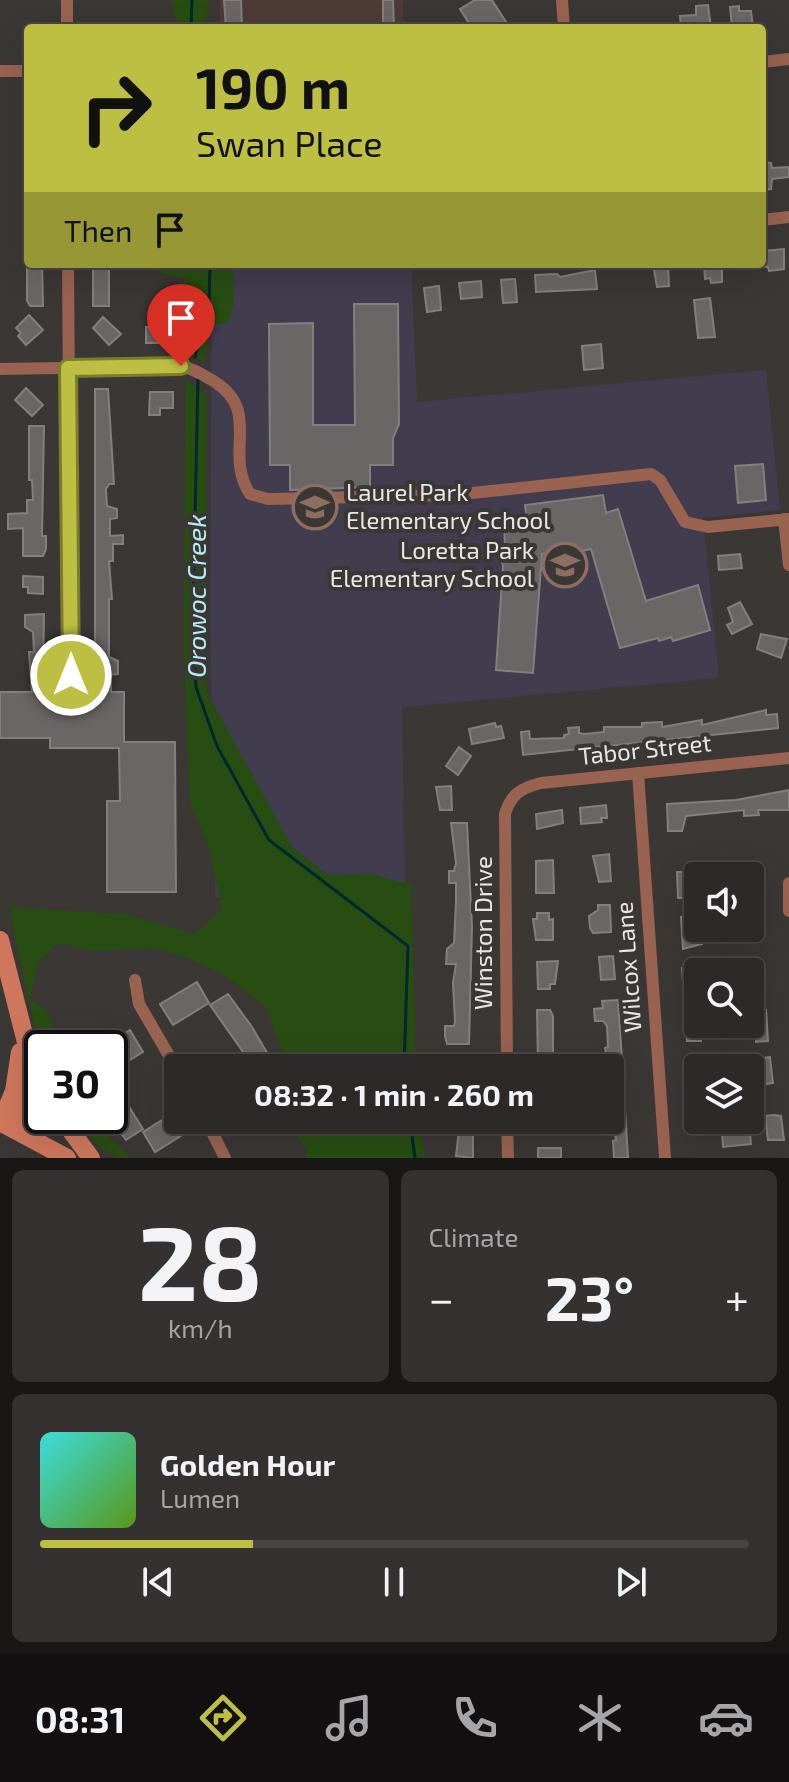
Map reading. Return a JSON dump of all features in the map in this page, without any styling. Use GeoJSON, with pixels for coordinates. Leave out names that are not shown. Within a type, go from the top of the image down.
{"type":"FeatureCollection","features":[{"type":"Feature","properties":{"kind":"street"},"geometry":{"type":"LineString","coordinates":[[67,0],[67,24]]}},
{"type":"Feature","properties":{"kind":"street"},"geometry":{"type":"LineString","coordinates":[[562,0],[564,24]]}},
{"type":"Feature","properties":{"kind":"street"},"geometry":{"type":"LineString","coordinates":[[766,62],[789,59]]}},
{"type":"Feature","properties":{"kind":"street"},"geometry":{"type":"LineString","coordinates":[[0,71],[24,71]]}},
{"type":"Feature","properties":{"kind":"street"},"geometry":{"type":"LineString","coordinates":[[766,220],[789,217]]}},
{"type":"Feature","properties":{"kind":"street"},"geometry":{"type":"LineString","coordinates":[[68,268],[71,675]]}},
{"type":"Feature","properties":{"kind":"street"},"geometry":{"type":"LineString","coordinates":[[0,369],[181,366],[195,369],[230,392],[239,405],[240,479],[250,494],[268,499],[487,491],[651,474],[660,480],[685,522],[708,527],[787,519],[789,565]]}},
{"type":"Feature","properties":{"kind":"street","name":"Tabor Street"},"geometry":{"type":"LineString","coordinates":[[510,798],[526,787],[541,783],[789,758]]}},
{"type":"Feature","properties":{"kind":"street","name":"Wilcox Lane"},"geometry":{"type":"LineString","coordinates":[[638,773],[665,1158]]}},
{"type":"Feature","properties":{"kind":"street","name":"Winston Drive"},"geometry":{"type":"LineString","coordinates":[[507,1054],[505,814],[510,798]]}},
{"type":"Feature","properties":{"kind":"street"},"geometry":{"type":"LineString","coordinates":[[789,883],[789,911]]}},
{"type":"Feature","properties":{"kind":"street"},"geometry":{"type":"LineString","coordinates":[[0,940],[24,1038]]}},
{"type":"Feature","properties":{"kind":"street"},"geometry":{"type":"LineString","coordinates":[[135,980],[139,1004],[168,1054]]}},
{"type":"Feature","properties":{"kind":"street"},"geometry":{"type":"LineString","coordinates":[[5,1124],[14,1091],[21,1028]]}},
{"type":"Feature","properties":{"kind":"street"},"geometry":{"type":"LineString","coordinates":[[5,1124],[24,1100]]}},
{"type":"Feature","properties":{"kind":"street"},"geometry":{"type":"LineString","coordinates":[[5,1124],[67,1158]]}},
{"type":"Feature","properties":{"kind":"street"},"geometry":{"type":"LineString","coordinates":[[73,1134],[91,1158]]}},
{"type":"Feature","properties":{"kind":"street"},"geometry":{"type":"LineString","coordinates":[[213,1134],[225,1158]]}},
{"type":"Feature","properties":{"kind":"street"},"geometry":{"type":"LineString","coordinates":[[507,1134],[508,1158]]}},
{"type":"Feature","properties":{"kind":"shaded area"},"geometry":{"type":"Polygon","coordinates":[[[220,0],[403,0],[403,24],[219,24],[220,0]]]}},
{"type":"Feature","properties":{"kind":"shaded area"},"geometry":{"type":"Polygon","coordinates":[[[212,268],[411,268],[417,402],[766,370],[780,510],[703,518],[719,678],[402,707],[405,897],[215,897],[210,619],[212,268]]]}},
{"type":"Feature","properties":{"kind":"green space"},"geometry":{"type":"Polygon","coordinates":[[[172,0],[209,0],[206,24],[177,24],[172,0]]]}},
{"type":"Feature","properties":{"kind":"green space"},"geometry":{"type":"Polygon","coordinates":[[[153,268],[233,268],[234,302],[228,323],[209,325],[205,362],[178,349],[184,278],[153,271],[153,268]]]}},
{"type":"Feature","properties":{"kind":"green space"},"geometry":{"type":"Polygon","coordinates":[[[185,379],[206,394],[206,691],[292,847],[328,875],[372,874],[411,885],[416,1054],[282,1054],[266,1007],[224,975],[187,958],[153,948],[92,951],[59,943],[39,960],[30,1000],[47,1010],[53,1030],[35,1030],[9,907],[126,914],[195,934],[222,909],[209,847],[190,805],[184,663],[185,379]]]}},
{"type":"Feature","properties":{"kind":"green space"},"geometry":{"type":"Polygon","coordinates":[[[88,1134],[106,1134],[131,1158],[112,1155],[88,1134]]]}},
{"type":"Feature","properties":{"kind":"green space"},"geometry":{"type":"Polygon","coordinates":[[[296,1134],[421,1134],[425,1158],[306,1158],[306,1150],[296,1134]]]}},
{"type":"Feature","properties":{"kind":"building"},"geometry":{"type":"Polygon","coordinates":[[[224,0],[241,0],[242,24],[226,24],[224,0]]]}},
{"type":"Feature","properties":{"kind":"building"},"geometry":{"type":"Polygon","coordinates":[[[383,0],[393,0],[394,24],[383,24],[383,0]]]}},
{"type":"Feature","properties":{"kind":"building"},"geometry":{"type":"Polygon","coordinates":[[[475,0],[492,0],[507,24],[469,24],[460,9],[475,0]]]}},
{"type":"Feature","properties":{"kind":"building"},"geometry":{"type":"Polygon","coordinates":[[[708,5],[710,24],[681,24],[680,16],[696,15],[696,6],[708,5]]]}},
{"type":"Feature","properties":{"kind":"building"},"geometry":{"type":"Polygon","coordinates":[[[739,6],[739,11],[751,11],[753,24],[732,24],[730,7],[739,6]]]}},
{"type":"Feature","properties":{"kind":"building"},"geometry":{"type":"Polygon","coordinates":[[[766,162],[771,163],[772,168],[789,167],[789,177],[772,179],[771,189],[766,190],[766,162]]]}},
{"type":"Feature","properties":{"kind":"building"},"geometry":{"type":"Polygon","coordinates":[[[784,249],[784,269],[769,271],[766,251],[784,249]]]}},
{"type":"Feature","properties":{"kind":"building"},"geometry":{"type":"Polygon","coordinates":[[[27,268],[42,268],[43,306],[30,306],[27,301],[27,268]]]}},
{"type":"Feature","properties":{"kind":"building"},"geometry":{"type":"Polygon","coordinates":[[[93,268],[109,268],[109,306],[93,306],[93,268]]]}},
{"type":"Feature","properties":{"kind":"building"},"geometry":{"type":"Polygon","coordinates":[[[654,268],[668,268],[669,286],[657,287],[654,268]]]}},
{"type":"Feature","properties":{"kind":"building"},"geometry":{"type":"Polygon","coordinates":[[[704,268],[722,268],[722,282],[711,283],[710,278],[705,279],[704,268]]]}},
{"type":"Feature","properties":{"kind":"building"},"geometry":{"type":"Polygon","coordinates":[[[595,270],[597,289],[536,292],[535,275],[557,274],[560,277],[595,270]]]}},
{"type":"Feature","properties":{"kind":"building"},"geometry":{"type":"Polygon","coordinates":[[[515,279],[517,302],[503,303],[501,280],[515,279]]]}},
{"type":"Feature","properties":{"kind":"building"},"geometry":{"type":"Polygon","coordinates":[[[481,281],[482,297],[461,299],[459,283],[481,281]]]}},
{"type":"Feature","properties":{"kind":"building"},"geometry":{"type":"Polygon","coordinates":[[[439,286],[441,310],[427,312],[424,288],[439,286]]]}},
{"type":"Feature","properties":{"kind":"building"},"geometry":{"type":"Polygon","coordinates":[[[710,298],[715,337],[698,338],[694,300],[710,298]]]}},
{"type":"Feature","properties":{"kind":"building"},"geometry":{"type":"Polygon","coordinates":[[[354,304],[398,304],[399,424],[393,438],[393,465],[370,465],[370,487],[290,490],[290,465],[270,465],[269,324],[313,323],[313,425],[355,425],[354,304]]]}},
{"type":"Feature","properties":{"kind":"building"},"geometry":{"type":"Polygon","coordinates":[[[29,315],[43,330],[26,345],[16,328],[29,315]]]}},
{"type":"Feature","properties":{"kind":"building"},"geometry":{"type":"Polygon","coordinates":[[[103,317],[121,334],[109,345],[93,328],[103,317]]]}},
{"type":"Feature","properties":{"kind":"building"},"geometry":{"type":"Polygon","coordinates":[[[146,327],[170,327],[170,343],[146,343],[146,327]]]}},
{"type":"Feature","properties":{"kind":"building"},"geometry":{"type":"Polygon","coordinates":[[[601,344],[603,368],[584,370],[582,346],[601,344]]]}},
{"type":"Feature","properties":{"kind":"building"},"geometry":{"type":"Polygon","coordinates":[[[26,388],[43,405],[32,416],[15,400],[26,388]]]}},
{"type":"Feature","properties":{"kind":"building"},"geometry":{"type":"Polygon","coordinates":[[[95,389],[108,389],[114,484],[109,484],[106,489],[107,506],[117,509],[117,518],[110,519],[110,536],[123,535],[123,544],[113,544],[113,561],[109,561],[112,599],[109,599],[109,657],[118,661],[118,674],[111,675],[111,692],[124,692],[124,742],[175,742],[176,892],[107,892],[107,801],[120,801],[119,748],[50,748],[50,738],[0,738],[0,692],[32,692],[29,652],[34,652],[33,632],[25,627],[25,615],[44,614],[43,692],[102,692],[102,675],[95,675],[95,389]]]}},
{"type":"Feature","properties":{"kind":"building"},"geometry":{"type":"Polygon","coordinates":[[[150,392],[173,392],[173,408],[160,408],[160,415],[149,415],[150,392]]]}},
{"type":"Feature","properties":{"kind":"building"},"geometry":{"type":"Polygon","coordinates":[[[29,426],[44,426],[42,536],[46,536],[46,549],[43,556],[23,556],[23,528],[8,529],[8,514],[27,513],[27,500],[33,500],[32,480],[29,480],[29,426]]]}},
{"type":"Feature","properties":{"kind":"building"},"geometry":{"type":"Polygon","coordinates":[[[763,464],[766,500],[738,503],[735,466],[763,464]]]}},
{"type":"Feature","properties":{"kind":"building"},"geometry":{"type":"Polygon","coordinates":[[[603,495],[606,513],[618,509],[646,601],[698,585],[710,630],[673,641],[671,637],[659,641],[658,638],[620,648],[591,549],[558,556],[559,552],[542,554],[533,673],[496,670],[503,566],[499,547],[505,545],[504,524],[527,522],[525,505],[603,495]]]}},
{"type":"Feature","properties":{"kind":"building"},"geometry":{"type":"Polygon","coordinates":[[[740,554],[742,568],[719,570],[718,556],[740,554]]]}},
{"type":"Feature","properties":{"kind":"building"},"geometry":{"type":"Polygon","coordinates":[[[23,576],[43,577],[43,594],[28,593],[28,587],[23,587],[23,576]]]}},
{"type":"Feature","properties":{"kind":"building"},"geometry":{"type":"Polygon","coordinates":[[[740,602],[752,624],[732,634],[727,625],[733,622],[728,608],[740,602]]]}},
{"type":"Feature","properties":{"kind":"building"},"geometry":{"type":"Polygon","coordinates":[[[761,634],[787,639],[781,658],[757,649],[761,634]]]}},
{"type":"Feature","properties":{"kind":"building"},"geometry":{"type":"Polygon","coordinates":[[[766,710],[766,715],[777,714],[778,728],[523,755],[521,732],[529,731],[530,739],[564,738],[569,734],[568,728],[579,727],[579,733],[584,734],[604,732],[604,727],[642,727],[642,723],[662,722],[662,727],[702,720],[702,725],[766,710]]]}},
{"type":"Feature","properties":{"kind":"building"},"geometry":{"type":"Polygon","coordinates":[[[495,723],[496,727],[501,726],[504,738],[472,744],[469,729],[495,723]]]}},
{"type":"Feature","properties":{"kind":"building"},"geometry":{"type":"Polygon","coordinates":[[[459,747],[471,756],[458,775],[446,766],[459,747]]]}},
{"type":"Feature","properties":{"kind":"building"},"geometry":{"type":"Polygon","coordinates":[[[451,786],[452,810],[440,810],[436,787],[451,786]]]}},
{"type":"Feature","properties":{"kind":"building"},"geometry":{"type":"Polygon","coordinates":[[[789,790],[789,810],[758,810],[759,815],[744,816],[744,810],[686,816],[682,831],[668,831],[667,804],[736,800],[789,790]]]}},
{"type":"Feature","properties":{"kind":"building"},"geometry":{"type":"Polygon","coordinates":[[[606,805],[607,818],[601,818],[602,822],[581,824],[580,808],[606,805]]]}},
{"type":"Feature","properties":{"kind":"building"},"geometry":{"type":"Polygon","coordinates":[[[562,810],[563,823],[537,829],[536,814],[562,810]]]}},
{"type":"Feature","properties":{"kind":"building"},"geometry":{"type":"Polygon","coordinates":[[[451,823],[467,823],[472,927],[469,1044],[447,1044],[445,1036],[445,1026],[454,1026],[455,1022],[453,983],[456,964],[446,964],[447,949],[454,943],[456,902],[456,883],[449,883],[449,871],[454,871],[456,863],[451,823]]]}},
{"type":"Feature","properties":{"kind":"building"},"geometry":{"type":"Polygon","coordinates":[[[609,854],[611,881],[599,882],[593,856],[609,854]]]}},
{"type":"Feature","properties":{"kind":"building"},"geometry":{"type":"Polygon","coordinates":[[[553,860],[554,893],[536,893],[536,861],[553,860]]]}},
{"type":"Feature","properties":{"kind":"building"},"geometry":{"type":"Polygon","coordinates":[[[677,872],[684,872],[684,898],[678,898],[677,872]]]}},
{"type":"Feature","properties":{"kind":"building"},"geometry":{"type":"Polygon","coordinates":[[[598,905],[610,905],[611,932],[593,933],[590,928],[589,916],[598,910],[598,905]]]}},
{"type":"Feature","properties":{"kind":"building"},"geometry":{"type":"Polygon","coordinates":[[[537,913],[549,913],[549,920],[553,919],[553,940],[536,940],[533,919],[537,919],[537,913]]]}},
{"type":"Feature","properties":{"kind":"building"},"geometry":{"type":"Polygon","coordinates":[[[681,917],[684,917],[684,942],[702,944],[683,949],[681,917]]]}},
{"type":"Feature","properties":{"kind":"building"},"geometry":{"type":"Polygon","coordinates":[[[613,956],[615,979],[601,980],[599,957],[613,956]]]}},
{"type":"Feature","properties":{"kind":"building"},"geometry":{"type":"Polygon","coordinates":[[[558,961],[555,984],[550,984],[550,989],[538,989],[537,962],[558,961]]]}},
{"type":"Feature","properties":{"kind":"building"},"geometry":{"type":"Polygon","coordinates":[[[197,982],[209,1003],[173,1025],[160,1004],[197,982]]]}},
{"type":"Feature","properties":{"kind":"building"},"geometry":{"type":"Polygon","coordinates":[[[228,994],[268,1054],[241,1054],[243,1052],[210,1005],[228,994]]]}},
{"type":"Feature","properties":{"kind":"building"},"geometry":{"type":"Polygon","coordinates":[[[618,1000],[622,1054],[606,1054],[607,1026],[603,1021],[595,1021],[594,1009],[603,1008],[602,1001],[618,1000]]]}},
{"type":"Feature","properties":{"kind":"building"},"geometry":{"type":"Polygon","coordinates":[[[537,1010],[550,1010],[553,1016],[553,1054],[538,1054],[537,1010]]]}},
{"type":"Feature","properties":{"kind":"building"},"geometry":{"type":"Polygon","coordinates":[[[764,1010],[768,1041],[756,1042],[756,1038],[764,1038],[764,1010]]]}},
{"type":"Feature","properties":{"kind":"building"},"geometry":{"type":"Polygon","coordinates":[[[128,1031],[143,1052],[128,1061],[128,1031]]]}},
{"type":"Feature","properties":{"kind":"building"},"geometry":{"type":"Polygon","coordinates":[[[687,1038],[701,1038],[701,1041],[687,1041],[687,1038]]]}},
{"type":"Feature","properties":{"kind":"building"},"geometry":{"type":"Polygon","coordinates":[[[770,1057],[773,1083],[764,1084],[764,1058],[770,1057]]]}},
{"type":"Feature","properties":{"kind":"building"},"geometry":{"type":"Polygon","coordinates":[[[624,1093],[628,1158],[614,1158],[613,1141],[616,1140],[615,1134],[624,1134],[624,1093]]]}},
{"type":"Feature","properties":{"kind":"building"},"geometry":{"type":"Polygon","coordinates":[[[128,1105],[143,1129],[126,1140],[121,1134],[128,1134],[128,1105]]]}},
{"type":"Feature","properties":{"kind":"building"},"geometry":{"type":"Polygon","coordinates":[[[765,1116],[781,1116],[784,1140],[768,1140],[765,1116]]]}},
{"type":"Feature","properties":{"kind":"building"},"geometry":{"type":"Polygon","coordinates":[[[164,1119],[164,1134],[184,1134],[155,1152],[143,1132],[164,1119]]]}},
{"type":"Feature","properties":{"kind":"building"},"geometry":{"type":"Polygon","coordinates":[[[458,1134],[473,1134],[473,1158],[456,1156],[458,1134]]]}},
{"type":"Feature","properties":{"kind":"building"},"geometry":{"type":"Polygon","coordinates":[[[722,1134],[750,1134],[751,1144],[723,1147],[722,1134]]]}},
{"type":"Feature","properties":{"kind":"building"},"geometry":{"type":"Polygon","coordinates":[[[538,1148],[561,1148],[561,1158],[538,1158],[538,1148]]]}},
{"type":"Feature","properties":{"kind":"waterway","name":"Orowoc Creek"},"geometry":{"type":"LineString","coordinates":[[191,24],[192,0]]}},
{"type":"Feature","properties":{"kind":"waterway","name":"Orowoc Creek"},"geometry":{"type":"LineString","coordinates":[[195,357],[209,302],[210,268]]}},
{"type":"Feature","properties":{"kind":"waterway","name":"Orowoc Creek"},"geometry":{"type":"LineString","coordinates":[[198,378],[193,613],[196,687],[217,746],[269,840],[408,946],[404,1054]]}},
{"type":"Feature","properties":{"kind":"waterway","name":"Orowoc Creek"},"geometry":{"type":"LineString","coordinates":[[412,1134],[415,1158]]}},
{"type":"Feature","properties":{"kind":"place","name":"Laurel Park Elementary School"},"geometry":{"type":"Point","coordinates":[315,507]}},
{"type":"Feature","properties":{"kind":"place","name":"Loretta Park Elementary School"},"geometry":{"type":"Point","coordinates":[565,565]}},
{"type":"Feature","properties":{"kind":"route"},"geometry":{"type":"LineString","coordinates":[[71,675],[68,368],[181,366]]}}]}
